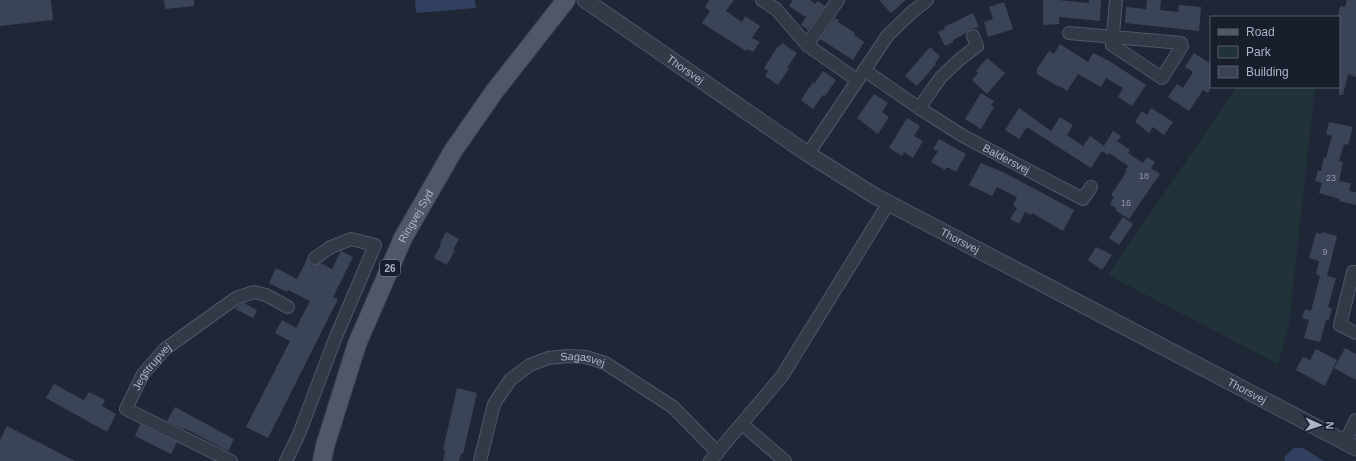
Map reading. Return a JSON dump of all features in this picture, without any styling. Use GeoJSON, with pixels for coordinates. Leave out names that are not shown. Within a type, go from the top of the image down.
{"type":"FeatureCollection","features":[{"type":"Feature","properties":{"kind":"main road","name":"Ringvej Syd"},"geometry":{"type":"LineString","coordinates":[[322,461],[325,446],[357,344],[404,238],[453,151],[494,92],[566,0]]}},
{"type":"Feature","properties":{"kind":"street","name":"Thorsvej"},"geometry":{"type":"LineString","coordinates":[[585,0],[808,154],[888,204],[1350,445]]}},
{"type":"Feature","properties":{"kind":"street","name":"Baldersvej"},"geometry":{"type":"LineString","coordinates":[[762,0],[776,9],[806,45],[919,108],[963,136],[1083,199],[1091,186]]}},
{"type":"Feature","properties":{"kind":"street"},"geometry":{"type":"LineString","coordinates":[[806,45],[838,0]]}},
{"type":"Feature","properties":{"kind":"street"},"geometry":{"type":"LineString","coordinates":[[808,154],[888,35],[927,0]]}},
{"type":"Feature","properties":{"kind":"street"},"geometry":{"type":"LineString","coordinates":[[1069,33],[1112,37],[1181,43],[1182,46],[1162,78],[1112,45],[1112,37],[1116,0]]}},
{"type":"Feature","properties":{"kind":"street"},"geometry":{"type":"LineString","coordinates":[[919,108],[941,77],[977,46],[973,36]]}},
{"type":"Feature","properties":{"kind":"street","name":"Sagasvej"},"geometry":{"type":"LineString","coordinates":[[480,461],[494,404],[510,380],[530,365],[548,358],[568,356],[586,357],[605,363],[673,408],[714,457],[782,376],[888,204]]}},
{"type":"Feature","properties":{"kind":"street"},"geometry":{"type":"LineString","coordinates":[[286,461],[299,434],[375,245],[351,239],[331,247],[315,258]]}},
{"type":"Feature","properties":{"kind":"street"},"geometry":{"type":"LineString","coordinates":[[1356,272],[1353,272],[1340,325],[1356,333]]}},
{"type":"Feature","properties":{"kind":"street","name":"Jegstrupvej"},"geometry":{"type":"LineString","coordinates":[[231,461],[126,409],[143,374],[165,349],[236,298],[254,292],[266,295],[288,307]]}},
{"type":"Feature","properties":{"kind":"street"},"geometry":{"type":"LineString","coordinates":[[1350,445],[1356,420]]}},
{"type":"Feature","properties":{"kind":"street"},"geometry":{"type":"LineString","coordinates":[[742,424],[785,461]]}},
{"type":"Feature","properties":{"kind":"green space"},"geometry":{"type":"Polygon","coordinates":[[[1236,88],[1315,88],[1289,323],[1278,364],[1108,275],[1236,88]]]}},
{"type":"Feature","properties":{"kind":"water"},"geometry":{"type":"Polygon","coordinates":[[[415,0],[475,0],[476,8],[416,13],[415,0]]]}},
{"type":"Feature","properties":{"kind":"water"},"geometry":{"type":"Polygon","coordinates":[[[1294,448],[1303,448],[1324,461],[1285,461],[1284,457],[1294,448]]]}},
{"type":"Feature","properties":{"kind":"building"},"geometry":{"type":"Polygon","coordinates":[[[0,0],[51,0],[53,20],[0,26],[0,0]]]}},
{"type":"Feature","properties":{"kind":"building"},"geometry":{"type":"Polygon","coordinates":[[[164,0],[194,0],[194,6],[165,9],[164,0]]]}},
{"type":"Feature","properties":{"kind":"building"},"geometry":{"type":"Polygon","coordinates":[[[709,0],[734,0],[726,11],[742,22],[745,16],[760,26],[752,38],[760,42],[753,52],[747,49],[746,51],[702,23],[710,11],[705,7],[709,0]]]}},
{"type":"Feature","properties":{"kind":"building"},"geometry":{"type":"Polygon","coordinates":[[[793,0],[810,0],[815,4],[818,1],[825,6],[808,30],[801,25],[806,17],[789,6],[793,0]]]}},
{"type":"Feature","properties":{"kind":"building"},"geometry":{"type":"Polygon","coordinates":[[[879,0],[906,0],[891,13],[879,0]]]}},
{"type":"Feature","properties":{"kind":"building"},"geometry":{"type":"Polygon","coordinates":[[[1043,0],[1089,3],[1089,0],[1101,0],[1100,21],[1059,17],[1059,24],[1043,25],[1043,0]]]}},
{"type":"Feature","properties":{"kind":"building"},"geometry":{"type":"Polygon","coordinates":[[[1147,0],[1161,0],[1160,10],[1178,12],[1179,5],[1201,7],[1199,31],[1125,23],[1126,7],[1146,9],[1147,0]]]}},
{"type":"Feature","properties":{"kind":"building"},"geometry":{"type":"Polygon","coordinates":[[[1347,0],[1356,0],[1356,77],[1348,74],[1343,95],[1339,95],[1340,16],[1338,16],[1340,6],[1345,7],[1347,0]]]}},
{"type":"Feature","properties":{"kind":"building"},"geometry":{"type":"Polygon","coordinates":[[[1004,2],[1013,29],[988,37],[984,22],[993,19],[989,7],[1004,2]]]}},
{"type":"Feature","properties":{"kind":"building"},"geometry":{"type":"Polygon","coordinates":[[[973,13],[979,27],[970,29],[945,46],[938,32],[945,29],[944,27],[973,13]]]}},
{"type":"Feature","properties":{"kind":"building"},"geometry":{"type":"Polygon","coordinates":[[[835,18],[864,42],[853,60],[820,39],[835,18]]]}},
{"type":"Feature","properties":{"kind":"building"},"geometry":{"type":"Polygon","coordinates":[[[782,43],[797,53],[787,68],[789,69],[778,85],[765,76],[768,71],[764,68],[778,46],[779,47],[782,43]]]}},
{"type":"Feature","properties":{"kind":"building"},"geometry":{"type":"Polygon","coordinates":[[[1060,44],[1088,62],[1093,53],[1111,62],[1146,85],[1132,106],[1118,97],[1123,88],[1106,78],[1101,87],[1078,74],[1067,91],[1037,74],[1037,69],[1049,51],[1054,54],[1060,44]]]}},
{"type":"Feature","properties":{"kind":"building"},"geometry":{"type":"Polygon","coordinates":[[[930,47],[940,56],[935,63],[936,64],[917,86],[905,76],[930,47]]]}},
{"type":"Feature","properties":{"kind":"building"},"geometry":{"type":"Polygon","coordinates":[[[1194,53],[1210,63],[1210,88],[1208,93],[1203,90],[1189,111],[1168,97],[1177,84],[1183,88],[1193,72],[1185,67],[1194,53]]]}},
{"type":"Feature","properties":{"kind":"building"},"geometry":{"type":"Polygon","coordinates":[[[987,58],[1005,73],[987,94],[972,80],[978,73],[976,71],[987,58]]]}},
{"type":"Feature","properties":{"kind":"building"},"geometry":{"type":"Polygon","coordinates":[[[823,71],[836,80],[825,96],[823,95],[813,109],[801,100],[813,82],[814,84],[823,71]]]}},
{"type":"Feature","properties":{"kind":"building"},"geometry":{"type":"Polygon","coordinates":[[[981,93],[994,101],[991,105],[994,107],[981,129],[965,119],[981,93]]]}},
{"type":"Feature","properties":{"kind":"building"},"geometry":{"type":"Polygon","coordinates":[[[874,94],[888,103],[882,112],[889,117],[878,134],[857,118],[874,94]]]}},
{"type":"Feature","properties":{"kind":"building"},"geometry":{"type":"Polygon","coordinates":[[[1019,108],[1051,131],[1060,117],[1073,125],[1067,135],[1083,146],[1090,136],[1104,146],[1113,131],[1121,136],[1117,141],[1130,150],[1128,153],[1143,163],[1147,157],[1155,162],[1151,168],[1160,174],[1129,219],[1115,210],[1117,209],[1110,204],[1114,197],[1111,195],[1127,171],[1125,171],[1128,166],[1109,153],[1108,155],[1102,151],[1091,168],[1027,127],[1019,139],[1005,130],[1019,108]]]}},
{"type":"Feature","properties":{"kind":"building"},"geometry":{"type":"Polygon","coordinates":[[[1151,108],[1173,122],[1164,135],[1153,127],[1149,133],[1135,122],[1142,111],[1147,115],[1151,108]]]}},
{"type":"Feature","properties":{"kind":"building"},"geometry":{"type":"Polygon","coordinates":[[[907,118],[920,126],[914,136],[923,141],[913,158],[904,152],[902,156],[889,148],[907,118]]]}},
{"type":"Feature","properties":{"kind":"building"},"geometry":{"type":"Polygon","coordinates":[[[1329,122],[1353,127],[1348,145],[1344,144],[1339,161],[1343,162],[1339,181],[1351,183],[1349,191],[1356,192],[1356,205],[1339,201],[1340,199],[1319,193],[1322,183],[1315,181],[1318,170],[1321,171],[1324,157],[1326,158],[1332,136],[1326,134],[1329,122]]]}},
{"type":"Feature","properties":{"kind":"building"},"geometry":{"type":"Polygon","coordinates":[[[939,139],[966,154],[956,172],[947,167],[945,170],[931,162],[938,151],[933,149],[939,139]]]}},
{"type":"Feature","properties":{"kind":"building"},"geometry":{"type":"Polygon","coordinates":[[[981,163],[1005,173],[1074,210],[1063,231],[1032,213],[1031,215],[1025,212],[1019,224],[1010,219],[1017,208],[1013,205],[1017,197],[997,187],[992,196],[969,185],[981,163]]]}},
{"type":"Feature","properties":{"kind":"building"},"geometry":{"type":"Polygon","coordinates":[[[1123,217],[1133,224],[1119,245],[1109,238],[1123,217]]]}},
{"type":"Feature","properties":{"kind":"building"},"geometry":{"type":"Polygon","coordinates":[[[446,232],[459,239],[447,265],[434,258],[446,232]]]}},
{"type":"Feature","properties":{"kind":"building"},"geometry":{"type":"Polygon","coordinates":[[[1322,232],[1337,236],[1327,276],[1336,278],[1328,307],[1332,308],[1329,320],[1326,320],[1320,342],[1304,338],[1309,320],[1302,318],[1305,309],[1311,311],[1320,276],[1316,274],[1319,261],[1309,258],[1316,233],[1322,234],[1322,232]]]}},
{"type":"Feature","properties":{"kind":"building"},"geometry":{"type":"Polygon","coordinates":[[[1096,247],[1112,255],[1102,270],[1088,260],[1096,247]]]}},
{"type":"Feature","properties":{"kind":"building"},"geometry":{"type":"Polygon","coordinates":[[[341,251],[353,257],[333,297],[338,299],[268,438],[246,427],[290,341],[275,333],[282,320],[296,328],[310,301],[288,290],[287,292],[269,283],[276,268],[297,279],[308,257],[311,265],[321,263],[332,269],[341,251]]]}},
{"type":"Feature","properties":{"kind":"building"},"geometry":{"type":"Polygon","coordinates":[[[244,303],[257,310],[253,318],[235,309],[244,303]]]}},
{"type":"Feature","properties":{"kind":"building"},"geometry":{"type":"Polygon","coordinates":[[[1345,348],[1356,354],[1356,380],[1334,368],[1345,348]]]}},
{"type":"Feature","properties":{"kind":"building"},"geometry":{"type":"Polygon","coordinates":[[[1316,349],[1337,360],[1325,386],[1296,370],[1303,357],[1310,360],[1316,349]]]}},
{"type":"Feature","properties":{"kind":"building"},"geometry":{"type":"Polygon","coordinates":[[[54,384],[84,400],[89,392],[105,400],[102,406],[116,414],[107,432],[46,398],[54,384]]]}},
{"type":"Feature","properties":{"kind":"building"},"geometry":{"type":"Polygon","coordinates":[[[457,388],[477,393],[463,454],[461,454],[459,461],[443,461],[445,450],[443,450],[457,388]]]}},
{"type":"Feature","properties":{"kind":"building"},"geometry":{"type":"Polygon","coordinates":[[[175,407],[234,439],[228,451],[184,428],[183,429],[167,421],[175,407]]]}},
{"type":"Feature","properties":{"kind":"building"},"geometry":{"type":"Polygon","coordinates":[[[140,424],[177,442],[171,454],[135,436],[140,424]]]}},
{"type":"Feature","properties":{"kind":"building"},"geometry":{"type":"Polygon","coordinates":[[[7,426],[75,461],[0,461],[0,440],[7,426]]]}}]}
